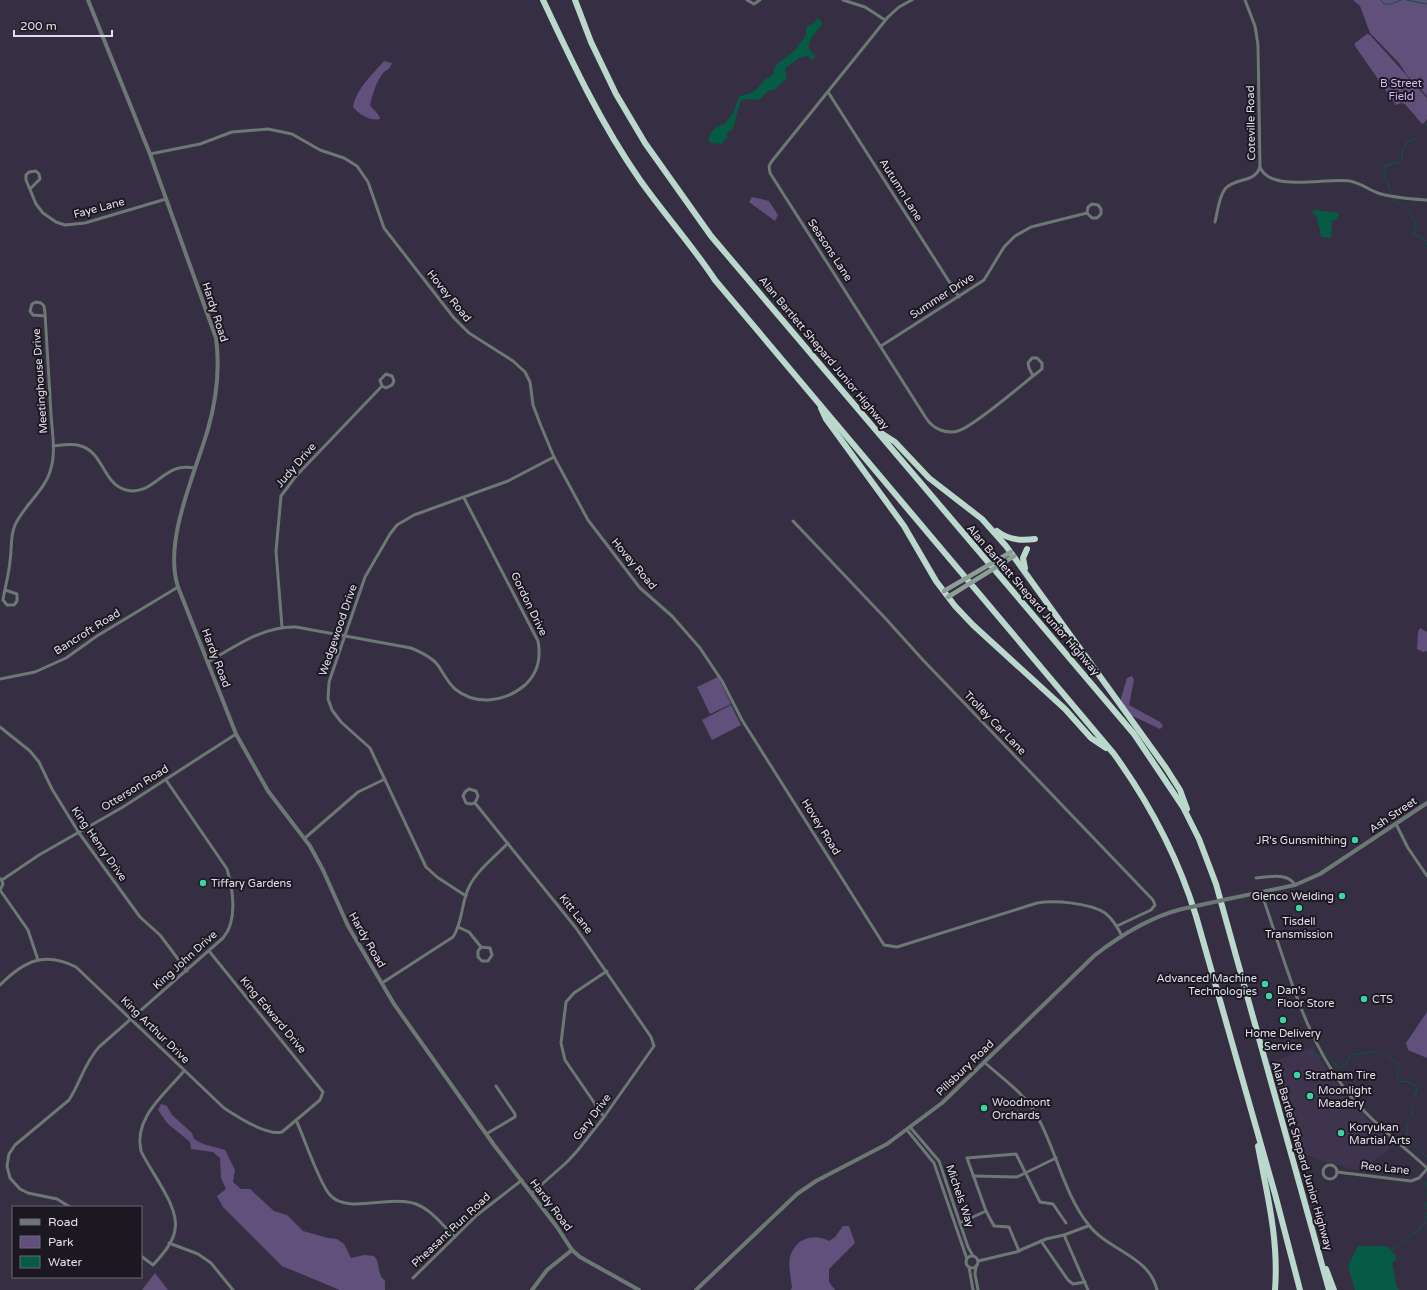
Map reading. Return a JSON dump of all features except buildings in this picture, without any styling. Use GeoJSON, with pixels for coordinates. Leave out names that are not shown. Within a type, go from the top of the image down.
{"type":"FeatureCollection","features":[{"type":"Feature","properties":{"kind":"highway"},"geometry":{"type":"LineString","coordinates":[[543,0],[579,75],[621,150],[641,181],[716,280],[1114,754],[1158,823],[1183,876],[1290,1246],[1300,1290]]}},
{"type":"Feature","properties":{"kind":"highway","name":"Alan Bartlett Shepard Junior Highway"},"geometry":{"type":"LineString","coordinates":[[575,0],[592,42],[616,94],[645,143],[711,236],[1134,734],[1163,776],[1190,822],[1216,884],[1329,1290]]}},
{"type":"Feature","properties":{"kind":"highway"},"geometry":{"type":"LineString","coordinates":[[819,403],[826,420],[904,526],[936,581],[946,594],[973,625],[1064,709],[1091,738],[1114,754]]}},
{"type":"Feature","properties":{"kind":"highway"},"geometry":{"type":"LineString","coordinates":[[876,429],[895,442],[929,478],[999,533],[1012,539],[1024,540],[1035,538]]}},
{"type":"Feature","properties":{"kind":"highway"},"geometry":{"type":"LineString","coordinates":[[988,525],[1028,573],[1166,768],[1180,790],[1190,822]]}},
{"type":"Feature","properties":{"kind":"highway"},"geometry":{"type":"LineString","coordinates":[[1027,549],[1023,558],[1028,573]]}},
{"type":"Feature","properties":{"kind":"highway"},"geometry":{"type":"LineString","coordinates":[[1249,1103],[1274,1233],[1276,1260],[1274,1290]]}},
{"type":"Feature","properties":{"kind":"highway"},"geometry":{"type":"LineString","coordinates":[[1312,1232],[1334,1290]]}},
{"type":"Feature","properties":{"kind":"main road"},"geometry":{"type":"LineString","coordinates":[[946,594],[1013,554]]}},
{"type":"Feature","properties":{"kind":"street","name":"Hardy Road"},"geometry":{"type":"LineString","coordinates":[[88,0],[150,154],[213,326],[218,352],[212,409],[205,439],[194,468],[184,504],[174,553],[174,568],[178,587],[236,734],[268,791],[304,838],[323,870],[348,926],[400,1014],[427,1049],[486,1134],[557,1226],[572,1250]]}},
{"type":"Feature","properties":{"kind":"street"},"geometry":{"type":"LineString","coordinates":[[747,0],[754,4],[760,0]]}},
{"type":"Feature","properties":{"kind":"street"},"geometry":{"type":"LineString","coordinates":[[844,0],[865,7],[885,20]]}},
{"type":"Feature","properties":{"kind":"street","name":"Seasons Lane"},"geometry":{"type":"LineString","coordinates":[[912,0],[899,7],[885,20],[772,161],[769,168],[771,175],[928,421],[935,428],[945,432],[956,432],[966,428],[1041,370],[1043,366],[1042,361],[1037,358],[1031,359],[1028,365],[1033,376]]}},
{"type":"Feature","properties":{"kind":"street","name":"Coteville Road"},"geometry":{"type":"LineString","coordinates":[[1245,0],[1255,26],[1258,45],[1260,167],[1267,176]]}},
{"type":"Feature","properties":{"kind":"street","name":"Autumn Lane"},"geometry":{"type":"LineString","coordinates":[[828,92],[959,297]]}},
{"type":"Feature","properties":{"kind":"street","name":"Hovey Road"},"geometry":{"type":"LineString","coordinates":[[150,154],[177,147],[200,144],[232,132],[268,129],[292,134],[320,150],[344,158],[357,166],[368,182],[384,228],[460,325],[469,333],[518,365],[527,374],[535,412],[554,457],[583,512],[604,543],[640,588],[678,622],[708,659],[722,681],[742,720],[884,945],[896,947],[1044,902],[1060,902],[1098,910],[1107,914],[1117,926],[1122,936]]}},
{"type":"Feature","properties":{"kind":"street"},"geometry":{"type":"LineString","coordinates":[[1254,177],[1260,167]]}},
{"type":"Feature","properties":{"kind":"street","name":"Faye Lane"},"geometry":{"type":"LineString","coordinates":[[30,189],[40,179],[39,174],[36,171],[31,171],[26,175],[30,189],[36,204],[43,213],[56,222],[65,225],[85,223],[166,199]]}},
{"type":"Feature","properties":{"kind":"street"},"geometry":{"type":"LineString","coordinates":[[1215,222],[1220,198],[1225,190],[1231,185],[1254,177],[1267,176],[1297,183],[1335,179],[1350,181],[1379,193],[1427,200]]}},
{"type":"Feature","properties":{"kind":"street","name":"Summer Drive"},"geometry":{"type":"LineString","coordinates":[[1092,204],[1098,205],[1101,210],[1100,215],[1096,218],[1091,217],[1087,213],[1088,207],[1092,204]]}},
{"type":"Feature","properties":{"kind":"street","name":"Summer Drive"},"geometry":{"type":"LineString","coordinates":[[881,346],[959,297],[986,278],[1004,247],[1014,236],[1031,227],[1087,213]]}},
{"type":"Feature","properties":{"kind":"street","name":"Meetinghouse Drive"},"geometry":{"type":"LineString","coordinates":[[5,590],[10,560],[12,532],[20,515],[50,472],[53,446],[45,316],[43,304],[38,302],[32,304],[30,311],[33,315],[45,316]]}},
{"type":"Feature","properties":{"kind":"street","name":"Judy Drive"},"geometry":{"type":"LineString","coordinates":[[388,374],[392,376],[394,381],[392,385],[386,388],[382,386],[380,380],[382,376],[388,374]]}},
{"type":"Feature","properties":{"kind":"street","name":"Judy Drive"},"geometry":{"type":"LineString","coordinates":[[282,627],[276,551],[281,496],[296,476],[382,386]]}},
{"type":"Feature","properties":{"kind":"street"},"geometry":{"type":"LineString","coordinates":[[53,446],[76,445],[87,449],[97,459],[115,484],[132,491],[150,486],[174,469],[186,467],[194,468]]}},
{"type":"Feature","properties":{"kind":"street","name":"Wedgewood Drive"},"geometry":{"type":"LineString","coordinates":[[466,896],[437,877],[426,867],[370,748],[336,717],[330,705],[329,682],[365,577],[393,530],[402,522],[414,515],[508,482],[554,457]]}},
{"type":"Feature","properties":{"kind":"street","name":"Gordon Drive"},"geometry":{"type":"LineString","coordinates":[[208,662],[260,633],[282,627],[306,629],[404,646],[422,653],[434,661],[455,688],[472,698],[487,700],[502,698],[515,692],[528,683],[536,670],[540,655],[538,640],[464,498]]}},
{"type":"Feature","properties":{"kind":"street","name":"Trolley Car Lane"},"geometry":{"type":"LineString","coordinates":[[793,521],[923,660],[1153,900],[1154,905],[1151,910],[1117,926]]}},
{"type":"Feature","properties":{"kind":"street","name":"Bancroft Road"},"geometry":{"type":"LineString","coordinates":[[0,679],[35,672],[66,658],[98,636],[178,587]]}},
{"type":"Feature","properties":{"kind":"street"},"geometry":{"type":"LineString","coordinates":[[5,590],[16,594],[18,599],[14,605],[7,605],[4,602],[5,590]]}},
{"type":"Feature","properties":{"kind":"street","name":"King Henry Drive"},"geometry":{"type":"LineString","coordinates":[[0,727],[30,751],[39,762],[52,789],[79,833],[140,917],[160,935],[187,971]]}},
{"type":"Feature","properties":{"kind":"street","name":"Otterson Road"},"geometry":{"type":"LineString","coordinates":[[0,890],[3,886],[1,879],[166,780],[236,734]]}},
{"type":"Feature","properties":{"kind":"street"},"geometry":{"type":"LineString","coordinates":[[304,838],[358,792],[385,779]]}},
{"type":"Feature","properties":{"kind":"street","name":"King John Drive"},"geometry":{"type":"LineString","coordinates":[[68,1206],[57,1199],[28,1193],[18,1187],[9,1175],[8,1157],[18,1143],[68,1100],[75,1090],[91,1055],[209,951],[228,932],[232,922],[229,876],[222,859],[166,780]]}},
{"type":"Feature","properties":{"kind":"street","name":"Kitt Lane"},"geometry":{"type":"LineString","coordinates":[[467,790],[474,790],[477,793],[478,798],[475,803],[468,804],[464,801],[463,796],[467,790]]}},
{"type":"Feature","properties":{"kind":"street","name":"Kitt Lane"},"geometry":{"type":"LineString","coordinates":[[475,803],[576,928],[607,971],[653,1042]]}},
{"type":"Feature","properties":{"kind":"street","name":"Ash Street"},"geometry":{"type":"LineString","coordinates":[[1261,892],[1295,885],[1327,870],[1427,803]]}},
{"type":"Feature","properties":{"kind":"street"},"geometry":{"type":"LineString","coordinates":[[1396,824],[1408,848],[1427,876]]}},
{"type":"Feature","properties":{"kind":"street"},"geometry":{"type":"LineString","coordinates":[[382,983],[450,940],[458,927],[466,896],[476,877],[508,843]]}},
{"type":"Feature","properties":{"kind":"street"},"geometry":{"type":"LineString","coordinates":[[1256,878],[1286,877],[1292,880],[1295,885]]}},
{"type":"Feature","properties":{"kind":"street"},"geometry":{"type":"LineString","coordinates":[[0,890],[28,930],[38,960]]}},
{"type":"Feature","properties":{"kind":"street"},"geometry":{"type":"LineString","coordinates":[[1261,892],[1304,1015],[1314,1039],[1329,1066],[1364,1111],[1427,1168]]}},
{"type":"Feature","properties":{"kind":"street","name":"Pillsbury Road"},"geometry":{"type":"LineString","coordinates":[[696,1290],[797,1194],[816,1181],[887,1144],[942,1103],[1080,967],[1122,936],[1157,917],[1182,909],[1261,892]]}},
{"type":"Feature","properties":{"kind":"street"},"geometry":{"type":"LineString","coordinates":[[458,927],[469,932],[481,947]]}},
{"type":"Feature","properties":{"kind":"street"},"geometry":{"type":"LineString","coordinates":[[481,947],[487,947],[492,951],[492,957],[488,961],[482,961],[478,957],[478,951],[481,947]]}},
{"type":"Feature","properties":{"kind":"street","name":"King Edward Drive"},"geometry":{"type":"LineString","coordinates":[[209,951],[323,1092]]}},
{"type":"Feature","properties":{"kind":"street","name":"King Arthur Drive"},"geometry":{"type":"LineString","coordinates":[[0,985],[19,968],[38,960],[55,959],[76,966],[224,1108],[243,1120],[267,1131],[275,1133],[282,1132],[320,1100],[323,1092]]}},
{"type":"Feature","properties":{"kind":"street"},"geometry":{"type":"LineString","coordinates":[[604,1117],[565,1060],[561,1043],[566,1002],[574,993],[607,971]]}},
{"type":"Feature","properties":{"kind":"street","name":"Gary Drive"},"geometry":{"type":"LineString","coordinates":[[532,1193],[567,1162],[604,1117],[651,1052],[653,1042]]}},
{"type":"Feature","properties":{"kind":"street"},"geometry":{"type":"LineString","coordinates":[[984,1062],[1026,1101],[1035,1112],[1078,1209],[1088,1226],[1108,1242],[1146,1268],[1154,1278],[1157,1290]]}},
{"type":"Feature","properties":{"kind":"street"},"geometry":{"type":"LineString","coordinates":[[142,1257],[154,1264],[169,1243],[175,1231],[175,1216],[141,1151],[139,1136],[145,1118],[184,1071]]}},
{"type":"Feature","properties":{"kind":"street"},"geometry":{"type":"LineString","coordinates":[[486,1134],[515,1117],[515,1114],[496,1086]]}},
{"type":"Feature","properties":{"kind":"street"},"geometry":{"type":"LineString","coordinates":[[296,1120],[325,1188],[335,1199],[353,1204],[399,1201],[411,1202],[424,1208],[455,1237]]}},
{"type":"Feature","properties":{"kind":"street","name":"Michels Way"},"geometry":{"type":"LineString","coordinates":[[908,1129],[939,1161],[968,1247],[973,1256]]}},
{"type":"Feature","properties":{"kind":"street","name":"Michels Way"},"geometry":{"type":"LineString","coordinates":[[908,1129],[934,1164],[967,1259]]}},
{"type":"Feature","properties":{"kind":"street"},"geometry":{"type":"LineString","coordinates":[[1019,1251],[1009,1227],[994,1226],[986,1211],[967,1158],[1016,1154],[1027,1172],[1040,1202],[1053,1204],[1066,1223]]}},
{"type":"Feature","properties":{"kind":"street"},"geometry":{"type":"LineString","coordinates":[[973,1176],[1017,1177],[1056,1158]]}},
{"type":"Feature","properties":{"kind":"street","name":"Reo Lane"},"geometry":{"type":"LineString","coordinates":[[1330,1164],[1334,1166],[1337,1172],[1335,1177],[1331,1179],[1326,1178],[1322,1172],[1324,1167],[1330,1164]]}},
{"type":"Feature","properties":{"kind":"street","name":"Reo Lane"},"geometry":{"type":"LineString","coordinates":[[1337,1172],[1411,1180],[1418,1178],[1427,1168]]}},
{"type":"Feature","properties":{"kind":"street","name":"Pheasant Run Road"},"geometry":{"type":"LineString","coordinates":[[413,1278],[477,1215],[522,1180]]}},
{"type":"Feature","properties":{"kind":"street"},"geometry":{"type":"LineString","coordinates":[[962,1222],[986,1211]]}},
{"type":"Feature","properties":{"kind":"street"},"geometry":{"type":"LineString","coordinates":[[978,1261],[1019,1251],[1041,1241],[1064,1235],[1088,1226]]}},
{"type":"Feature","properties":{"kind":"street"},"geometry":{"type":"LineString","coordinates":[[1064,1235],[1088,1290]]}},
{"type":"Feature","properties":{"kind":"street"},"geometry":{"type":"LineString","coordinates":[[1041,1241],[1068,1280],[1073,1284],[1084,1282]]}},
{"type":"Feature","properties":{"kind":"street"},"geometry":{"type":"LineString","coordinates":[[169,1243],[198,1254],[211,1263],[233,1290]]}},
{"type":"Feature","properties":{"kind":"street"},"geometry":{"type":"LineString","coordinates":[[532,1290],[547,1270],[572,1250],[580,1257],[639,1290]]}},
{"type":"Feature","properties":{"kind":"street"},"geometry":{"type":"LineString","coordinates":[[973,1290],[969,1267],[966,1263],[967,1259],[973,1256],[978,1261]]}},
{"type":"Feature","properties":{"kind":"street"},"geometry":{"type":"LineString","coordinates":[[978,1261],[975,1272],[978,1290]]}},
{"type":"Feature","properties":{"kind":"street"},"geometry":{"type":"LineString","coordinates":[[969,1267],[976,1266]]}},
{"type":"Feature","properties":{"kind":"shaded area"},"geometry":{"type":"Polygon","coordinates":[[[1313,1046],[1334,1080],[1361,1113],[1394,1145],[1361,1171],[1315,1159],[1300,1151],[1294,1145],[1269,1064],[1313,1046]]]}},
{"type":"Feature","properties":{"kind":"green space"},"geometry":{"type":"Polygon","coordinates":[[[1353,0],[1427,0],[1427,96],[1406,74],[1399,63],[1370,33],[1360,6],[1353,0]]]}},
{"type":"Feature","properties":{"kind":"green space","name":"B Street Field"},"geometry":{"type":"Polygon","coordinates":[[[1367,34],[1370,35],[1427,98],[1427,119],[1424,123],[1422,124],[1405,104],[1401,103],[1396,105],[1355,46],[1355,43],[1367,34]]]}},
{"type":"Feature","properties":{"kind":"green space"},"geometry":{"type":"Polygon","coordinates":[[[384,61],[392,63],[390,68],[384,72],[377,83],[370,105],[380,119],[373,119],[362,115],[353,107],[361,88],[384,61]]]}},
{"type":"Feature","properties":{"kind":"green space"},"geometry":{"type":"Polygon","coordinates":[[[752,197],[769,201],[778,215],[775,221],[749,202],[752,197]]]}},
{"type":"Feature","properties":{"kind":"green space"},"geometry":{"type":"Polygon","coordinates":[[[1420,628],[1427,632],[1427,651],[1423,652],[1417,649],[1418,632],[1420,628]]]}},
{"type":"Feature","properties":{"kind":"green space"},"geometry":{"type":"Polygon","coordinates":[[[1132,676],[1134,680],[1129,705],[1160,722],[1163,726],[1160,729],[1120,710],[1119,705],[1127,678],[1132,676]]]}},
{"type":"Feature","properties":{"kind":"green space"},"geometry":{"type":"Polygon","coordinates":[[[718,677],[731,704],[710,714],[697,687],[718,677]]]}},
{"type":"Feature","properties":{"kind":"green space"},"geometry":{"type":"Polygon","coordinates":[[[731,705],[741,725],[712,740],[702,720],[731,705]]]}},
{"type":"Feature","properties":{"kind":"green space"},"geometry":{"type":"Polygon","coordinates":[[[1427,1012],[1427,1058],[1408,1050],[1406,1043],[1427,1012]]]}},
{"type":"Feature","properties":{"kind":"green space"},"geometry":{"type":"Polygon","coordinates":[[[161,1104],[167,1106],[172,1115],[192,1133],[194,1139],[203,1144],[225,1150],[235,1170],[233,1182],[241,1189],[250,1189],[274,1211],[287,1215],[303,1231],[337,1239],[344,1244],[351,1258],[364,1255],[374,1256],[380,1275],[385,1281],[385,1290],[340,1290],[282,1266],[223,1207],[217,1196],[226,1189],[221,1178],[220,1158],[213,1152],[191,1149],[190,1142],[167,1123],[158,1110],[161,1104]]]}},
{"type":"Feature","properties":{"kind":"green space"},"geometry":{"type":"Polygon","coordinates":[[[843,1226],[849,1226],[855,1243],[829,1269],[829,1282],[835,1290],[790,1290],[792,1288],[789,1260],[796,1245],[806,1239],[817,1237],[829,1241],[835,1237],[843,1226]]]}},
{"type":"Feature","properties":{"kind":"green space"},"geometry":{"type":"Polygon","coordinates":[[[155,1273],[168,1290],[142,1290],[155,1273]]]}},
{"type":"Feature","properties":{"kind":"water"},"geometry":{"type":"Polygon","coordinates":[[[817,18],[822,22],[821,26],[810,40],[809,44],[809,48],[815,55],[815,58],[812,60],[807,56],[799,58],[785,69],[787,78],[774,90],[768,91],[759,100],[745,99],[740,102],[733,129],[727,133],[727,138],[721,144],[711,143],[708,140],[712,132],[718,126],[725,124],[734,111],[739,96],[753,92],[763,81],[774,74],[773,70],[776,65],[795,50],[806,35],[806,28],[815,23],[817,18]]]}},
{"type":"Feature","properties":{"kind":"water"},"geometry":{"type":"Polygon","coordinates":[[[1315,210],[1339,213],[1338,219],[1332,221],[1331,238],[1321,237],[1317,217],[1312,212],[1315,210]]]}},
{"type":"Feature","properties":{"kind":"water"},"geometry":{"type":"Polygon","coordinates":[[[1358,1246],[1387,1246],[1397,1258],[1392,1263],[1397,1288],[1400,1290],[1355,1290],[1348,1266],[1358,1246]]]}},
{"type":"Feature","properties":{"kind":"waterway"},"geometry":{"type":"LineString","coordinates":[[1381,0],[1384,4],[1391,4],[1401,0]]}},
{"type":"Feature","properties":{"kind":"waterway"},"geometry":{"type":"LineString","coordinates":[[1406,0],[1427,4]]}},
{"type":"Feature","properties":{"kind":"waterway"},"geometry":{"type":"LineString","coordinates":[[1391,193],[1385,177],[1385,165],[1398,163],[1402,159],[1402,152],[1408,141],[1413,140],[1418,136]]}},
{"type":"Feature","properties":{"kind":"waterway"},"geometry":{"type":"LineString","coordinates":[[1393,199],[1412,215],[1415,224],[1414,234],[1424,239],[1427,245]]}},
{"type":"Feature","properties":{"kind":"waterway"},"geometry":{"type":"LineString","coordinates":[[1325,1053],[1339,1068],[1345,1065],[1351,1055],[1378,1051]]}},
{"type":"Feature","properties":{"kind":"waterway"},"geometry":{"type":"LineString","coordinates":[[1308,1052],[1319,1056]]}},
{"type":"Feature","properties":{"kind":"waterway"},"geometry":{"type":"LineString","coordinates":[[1386,1054],[1399,1065],[1397,1076],[1401,1082],[1408,1081],[1417,1087],[1415,1098]]}},
{"type":"Feature","properties":{"kind":"waterway"},"geometry":{"type":"LineString","coordinates":[[1411,1117],[1413,1106]]}},
{"type":"Feature","properties":{"kind":"waterway"},"geometry":{"type":"LineString","coordinates":[[1408,1124],[1407,1130],[1409,1139],[1415,1147],[1427,1157]]}},
{"type":"Feature","properties":{"kind":"waterway"},"geometry":{"type":"LineString","coordinates":[[1427,1182],[1427,1189]]}},
{"type":"Feature","properties":{"kind":"waterway"},"geometry":{"type":"LineString","coordinates":[[1427,1202],[1425,1204],[1427,1209]]}},
{"type":"Feature","properties":{"kind":"waterway"},"geometry":{"type":"LineString","coordinates":[[1391,1250],[1412,1234],[1420,1230],[1421,1225],[1424,1225],[1427,1213]]}},
{"type":"Feature","properties":{"kind":"place","name":"JR's Gunsmithing"},"geometry":{"type":"Point","coordinates":[1355,840]}},
{"type":"Feature","properties":{"kind":"place","name":"Tiffary Gardens"},"geometry":{"type":"Point","coordinates":[203,883]}},
{"type":"Feature","properties":{"kind":"place","name":"Glenco Welding"},"geometry":{"type":"Point","coordinates":[1342,896]}},
{"type":"Feature","properties":{"kind":"place","name":"Tisdell Transmission"},"geometry":{"type":"Point","coordinates":[1299,908]}},
{"type":"Feature","properties":{"kind":"place","name":"Advanced Machine Technologies"},"geometry":{"type":"Point","coordinates":[1265,984]}},
{"type":"Feature","properties":{"kind":"place","name":"Dan's Floor Store"},"geometry":{"type":"Point","coordinates":[1269,996]}},
{"type":"Feature","properties":{"kind":"place","name":"CTS"},"geometry":{"type":"Point","coordinates":[1364,999]}},
{"type":"Feature","properties":{"kind":"place","name":"Home Delivery Service"},"geometry":{"type":"Point","coordinates":[1283,1020]}},
{"type":"Feature","properties":{"kind":"place","name":"Stratham Tire"},"geometry":{"type":"Point","coordinates":[1297,1075]}},
{"type":"Feature","properties":{"kind":"place","name":"Moonlight Meadery"},"geometry":{"type":"Point","coordinates":[1310,1096]}},
{"type":"Feature","properties":{"kind":"place","name":"Woodmont Orchards"},"geometry":{"type":"Point","coordinates":[984,1108]}},
{"type":"Feature","properties":{"kind":"place","name":"Koryukan Martial Arts"},"geometry":{"type":"Point","coordinates":[1341,1133]}}]}
